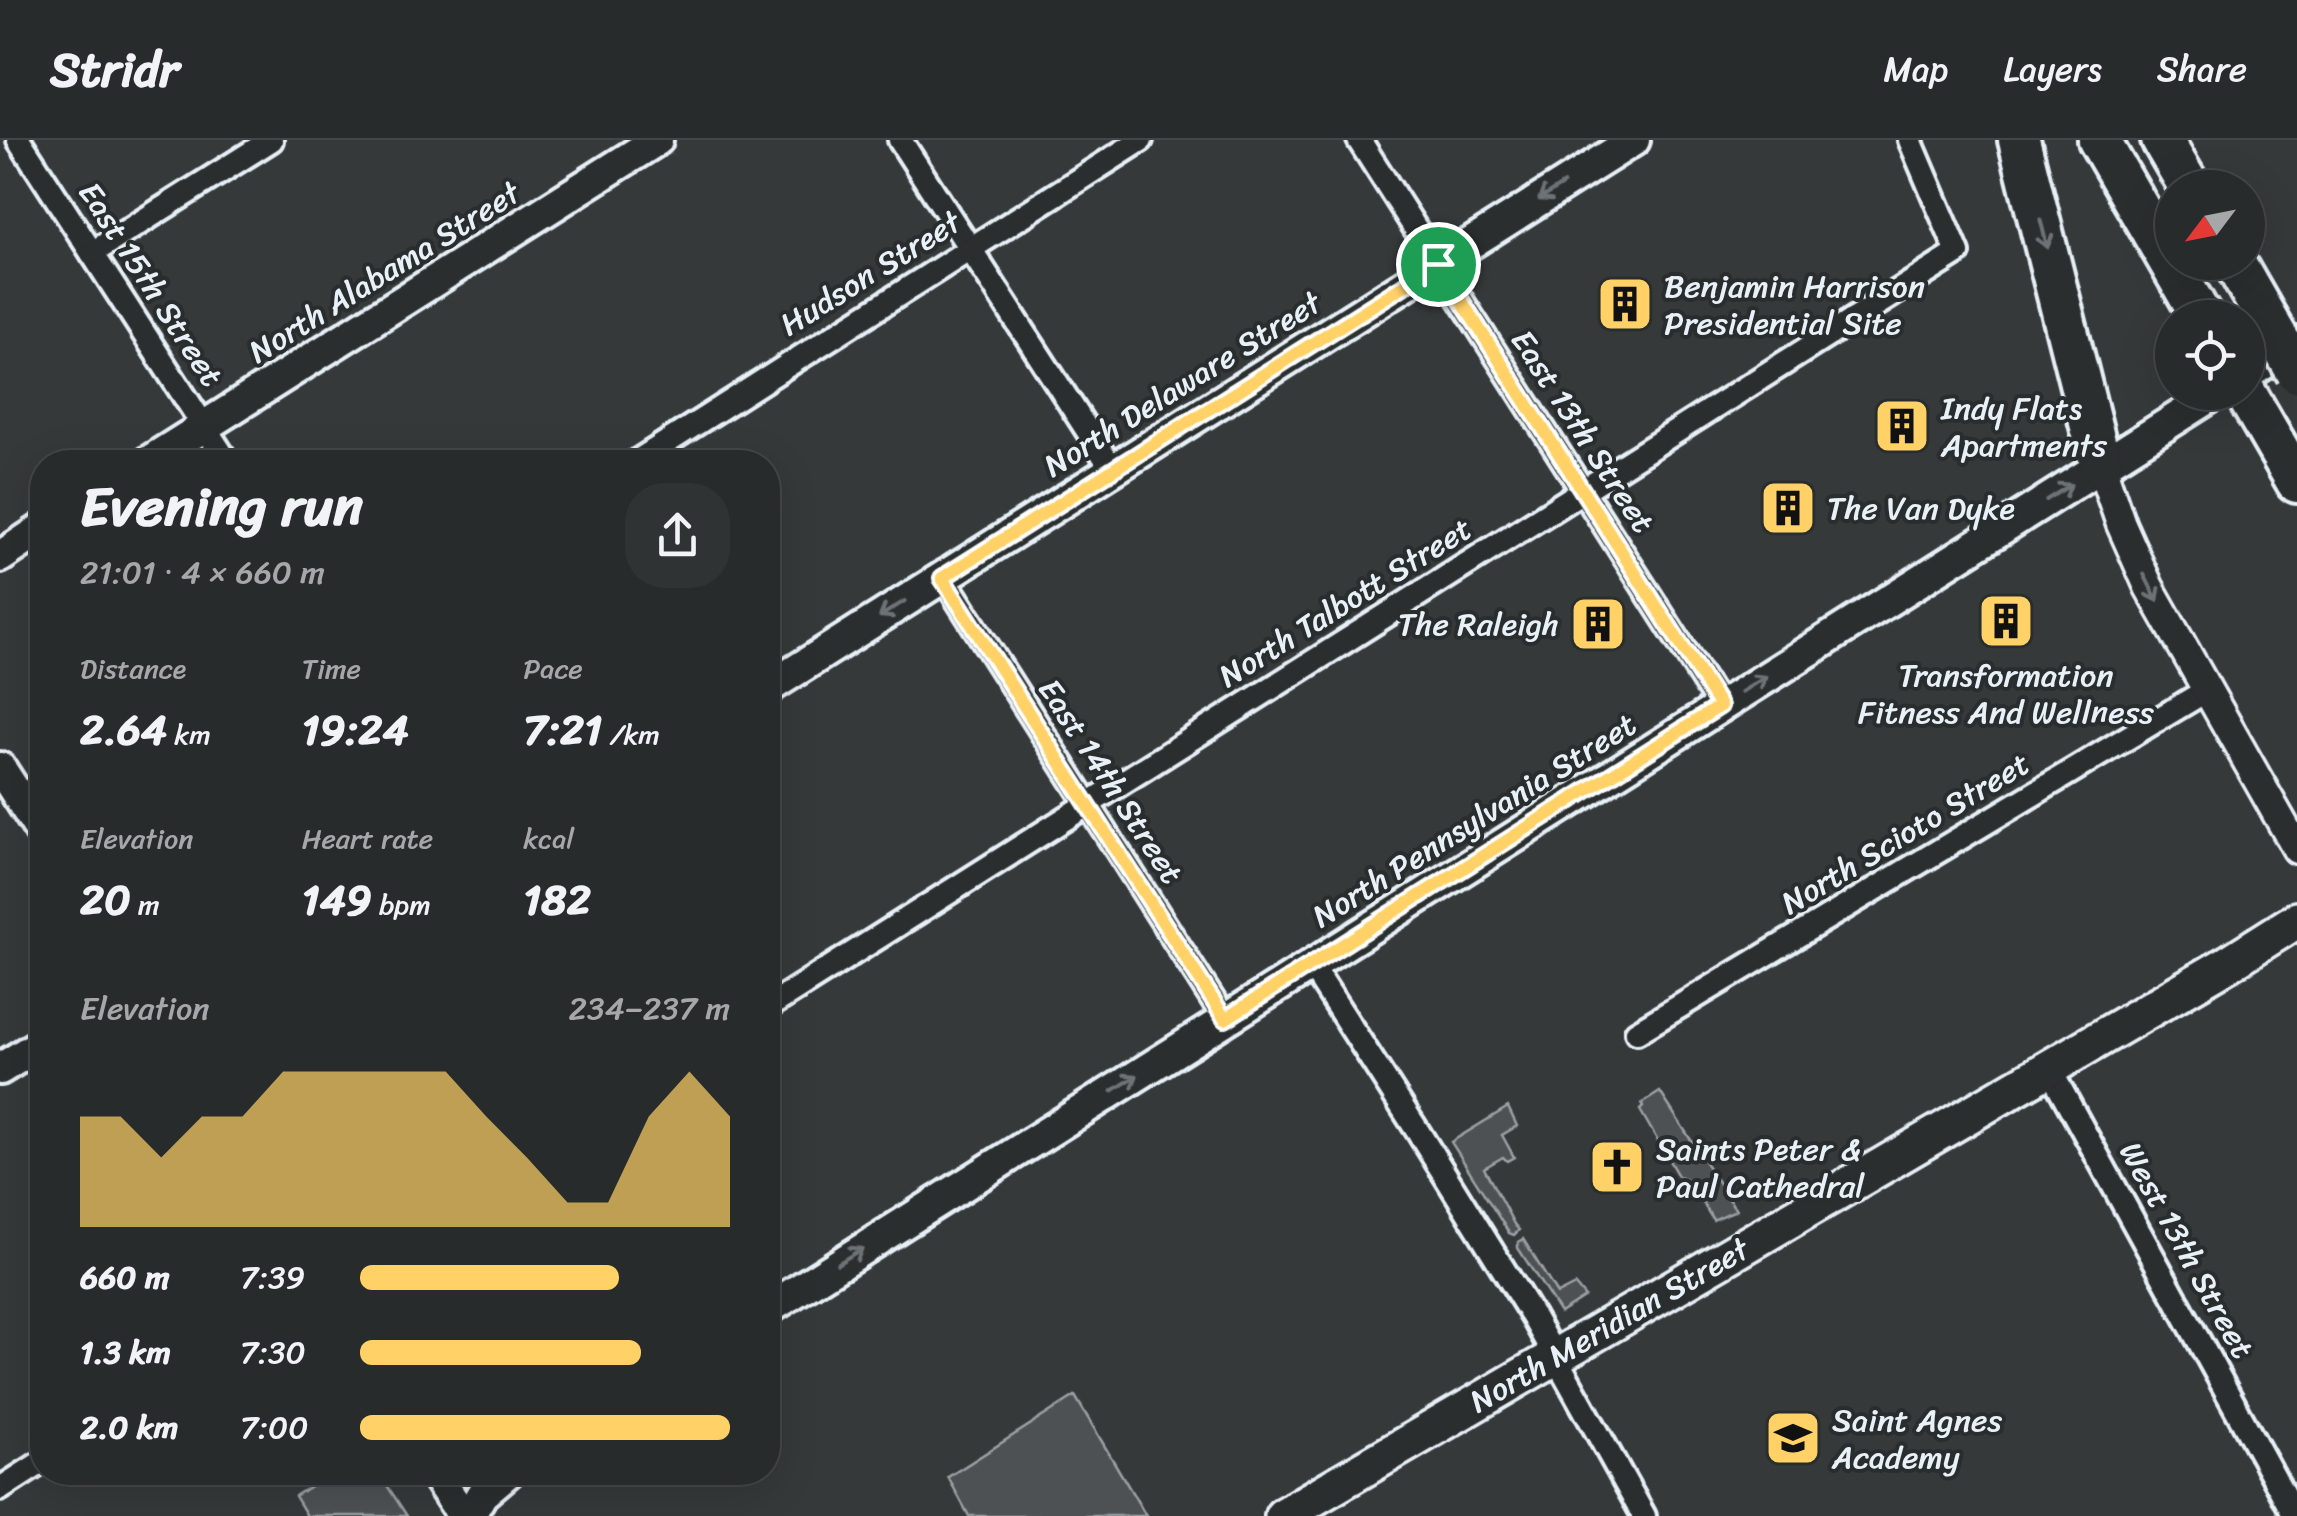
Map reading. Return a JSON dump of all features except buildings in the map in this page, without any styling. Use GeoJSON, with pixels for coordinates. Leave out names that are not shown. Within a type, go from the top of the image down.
{"type":"FeatureCollection","features":[{"type":"Feature","properties":{"kind":"highway"},"geometry":{"type":"LineString","coordinates":[[2019,140],[2101,466]]}},
{"type":"Feature","properties":{"kind":"highway"},"geometry":{"type":"LineString","coordinates":[[2099,140],[2192,300]]}},
{"type":"Feature","properties":{"kind":"highway"},"geometry":{"type":"LineString","coordinates":[[2162,140],[2180,170]]}},
{"type":"Feature","properties":{"kind":"highway"},"geometry":{"type":"LineString","coordinates":[[2244,280],[2297,372]]}},
{"type":"Feature","properties":{"kind":"highway"},"geometry":{"type":"LineString","coordinates":[[2255,410],[2297,482]]}},
{"type":"Feature","properties":{"kind":"main road","name":"North Alabama Street"},"geometry":{"type":"LineString","coordinates":[[168,450],[658,140]]}},
{"type":"Feature","properties":{"kind":"main road","name":"North Delaware Street"},"geometry":{"type":"LineString","coordinates":[[780,680],[1634,140]]}},
{"type":"Feature","properties":{"kind":"main road"},"geometry":{"type":"LineString","coordinates":[[2265,363],[2297,342]]}},
{"type":"Feature","properties":{"kind":"main road","name":"North Pennsylvania Street"},"geometry":{"type":"LineString","coordinates":[[780,1300],[2190,410]]}},
{"type":"Feature","properties":{"kind":"main road"},"geometry":{"type":"LineString","coordinates":[[0,557],[30,537]]}},
{"type":"Feature","properties":{"kind":"main road"},"geometry":{"type":"LineString","coordinates":[[0,768],[30,815]]}},
{"type":"Feature","properties":{"kind":"main road","name":"North Meridian Street"},"geometry":{"type":"LineString","coordinates":[[1283,1516],[2297,920]]}},
{"type":"Feature","properties":{"kind":"main road"},"geometry":{"type":"LineString","coordinates":[[0,1068],[30,1050]]}},
{"type":"Feature","properties":{"kind":"main road"},"geometry":{"type":"LineString","coordinates":[[443,1485],[466,1516],[493,1485]]}},
{"type":"Feature","properties":{"kind":"street","name":"East 15th Street"},"geometry":{"type":"LineString","coordinates":[[19,140],[220,450]]}},
{"type":"Feature","properties":{"kind":"street"},"geometry":{"type":"LineString","coordinates":[[92,253],[271,140]]}},
{"type":"Feature","properties":{"kind":"street"},"geometry":{"type":"LineString","coordinates":[[900,140],[1113,470]]}},
{"type":"Feature","properties":{"kind":"street","name":"Hudson Street"},"geometry":{"type":"LineString","coordinates":[[655,450],[1141,140]]}},
{"type":"Feature","properties":{"kind":"street","name":"East 13th Street"},"geometry":{"type":"LineString","coordinates":[[1359,140],[1720,706]]}},
{"type":"Feature","properties":{"kind":"street","name":"North Talbott Street"},"geometry":{"type":"LineString","coordinates":[[780,999],[1958,252],[1910,140]]}},
{"type":"Feature","properties":{"kind":"street"},"geometry":{"type":"LineString","coordinates":[[2101,466],[2137,560],[2297,849]]}},
{"type":"Feature","properties":{"kind":"street","name":"East 14th Street"},"geometry":{"type":"LineString","coordinates":[[942,578],[1225,1019]]}},
{"type":"Feature","properties":{"kind":"street","name":"North Scioto Street"},"geometry":{"type":"LineString","coordinates":[[1637,1032],[2206,690]]}},
{"type":"Feature","properties":{"kind":"street"},"geometry":{"type":"LineString","coordinates":[[1311,965],[1556,1355],[1644,1516]]}},
{"type":"Feature","properties":{"kind":"street","name":"West 13th Street"},"geometry":{"type":"LineString","coordinates":[[2049,1068],[2296,1516]]}},
{"type":"Feature","properties":{"kind":"street"},"geometry":{"type":"LineString","coordinates":[[0,1489],[30,1470]]}},
{"type":"Feature","properties":{"kind":"shaded area"},"geometry":{"type":"Polygon","coordinates":[[[1660,1092],[1736,1210],[1713,1220],[1690,1182],[1678,1176],[1640,1110],[1641,1104],[1660,1092]]]}},
{"type":"Feature","properties":{"kind":"shaded area"},"geometry":{"type":"Polygon","coordinates":[[[1508,1107],[1517,1126],[1502,1135],[1514,1157],[1507,1161],[1503,1157],[1484,1168],[1519,1230],[1514,1235],[1509,1233],[1451,1142],[1508,1107]]]}},
{"type":"Feature","properties":{"kind":"shaded area"},"geometry":{"type":"Polygon","coordinates":[[[1523,1239],[1557,1294],[1575,1285],[1585,1297],[1560,1313],[1518,1248],[1523,1239]]]}},
{"type":"Feature","properties":{"kind":"shaded area"},"geometry":{"type":"Polygon","coordinates":[[[1075,1396],[1146,1516],[969,1516],[948,1477],[1075,1396]]]}},
{"type":"Feature","properties":{"kind":"shaded area"},"geometry":{"type":"Polygon","coordinates":[[[312,1485],[387,1485],[407,1516],[307,1516],[295,1496],[312,1485]]]}},
{"type":"Feature","properties":{"kind":"place","name":"Benjamin Harrison Presidential Site"},"geometry":{"type":"Point","coordinates":[1625,304]}},
{"type":"Feature","properties":{"kind":"place","name":"Indy Flats Apartments"},"geometry":{"type":"Point","coordinates":[1902,426]}},
{"type":"Feature","properties":{"kind":"place","name":"The Van Dyke"},"geometry":{"type":"Point","coordinates":[1788,508]}},
{"type":"Feature","properties":{"kind":"place","name":"Transformation Fitness And Wellness"},"geometry":{"type":"Point","coordinates":[2006,621]}},
{"type":"Feature","properties":{"kind":"place","name":"The Raleigh"},"geometry":{"type":"Point","coordinates":[1598,624]}},
{"type":"Feature","properties":{"kind":"place","name":"Saints Peter & Paul Cathedral"},"geometry":{"type":"Point","coordinates":[1617,1167]}},
{"type":"Feature","properties":{"kind":"place","name":"Saint Agnes Academy"},"geometry":{"type":"Point","coordinates":[1793,1438]}},
{"type":"Feature","properties":{"kind":"route"},"geometry":{"type":"LineString","coordinates":[[1438,264],[1720,706],[1225,1019],[942,578],[1438,264]]}}]}
